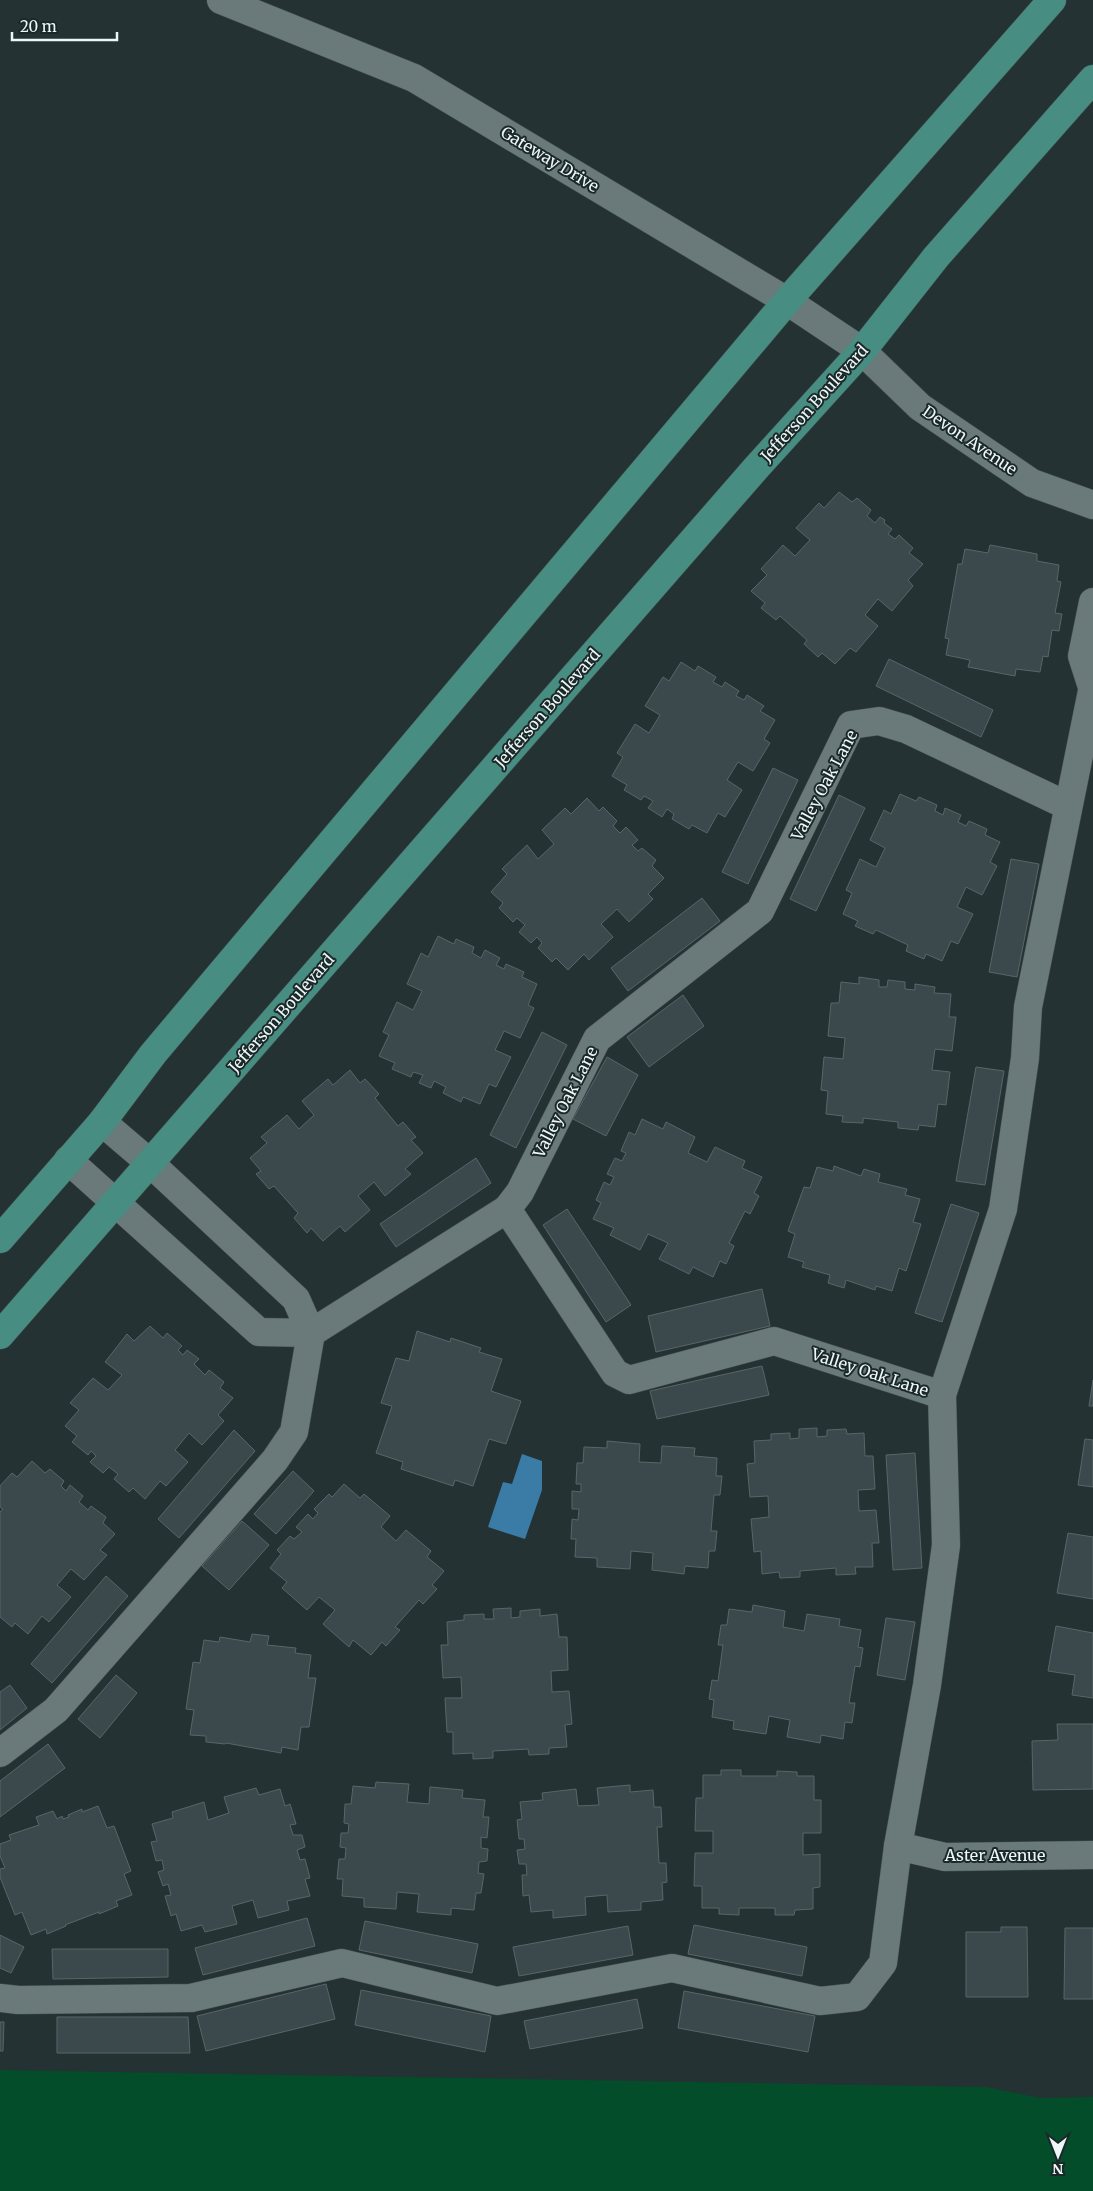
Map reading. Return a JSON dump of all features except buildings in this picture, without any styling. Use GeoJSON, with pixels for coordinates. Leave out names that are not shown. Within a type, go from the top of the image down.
{"type":"FeatureCollection","features":[{"type":"Feature","properties":{"kind":"main road"},"geometry":{"type":"LineString","coordinates":[[0,1239],[102,1122],[153,1054],[787,301],[1052,0]]}},
{"type":"Feature","properties":{"kind":"main road","name":"Jefferson Boulevard"},"geometry":{"type":"LineString","coordinates":[[0,1335],[750,476],[862,351],[936,257],[1093,79]]}},
{"type":"Feature","properties":{"kind":"street","name":"Gateway Drive"},"geometry":{"type":"LineString","coordinates":[[221,0],[414,78],[787,301],[862,351]]}},
{"type":"Feature","properties":{"kind":"street","name":"Devon Avenue"},"geometry":{"type":"LineString","coordinates":[[862,351],[920,407],[1032,483],[1093,505]]}},
{"type":"Feature","properties":{"kind":"street"},"geometry":{"type":"LineString","coordinates":[[0,1998],[18,2000],[191,1998],[342,1964],[497,2001],[672,1968],[820,2000],[857,1997],[883,1964],[898,1846],[927,1685],[946,1545],[942,1395],[1003,1209],[1025,1058],[1028,1008],[1093,686],[1082,656],[1093,602]]}},
{"type":"Feature","properties":{"kind":"street","name":"Valley Oak Lane"},"geometry":{"type":"LineString","coordinates":[[942,1395],[774,1341],[629,1380],[615,1373],[507,1209],[520,1192],[597,1039],[760,911],[851,725],[879,721],[906,729],[1068,806]]}},
{"type":"Feature","properties":{"kind":"street"},"geometry":{"type":"LineString","coordinates":[[0,1753],[56,1710],[275,1460],[294,1432],[311,1332],[296,1299],[150,1163],[102,1122]]}},
{"type":"Feature","properties":{"kind":"street"},"geometry":{"type":"LineString","coordinates":[[68,1160],[258,1332],[311,1332],[507,1209]]}},
{"type":"Feature","properties":{"kind":"street","name":"Aster Avenue"},"geometry":{"type":"LineString","coordinates":[[898,1846],[945,1857],[1093,1855]]}},
{"type":"Feature","properties":{"kind":"green space"},"geometry":{"type":"Polygon","coordinates":[[[0,2070],[986,2087],[1040,2098],[1093,2097],[1093,2191],[0,2191],[0,2070]]]}},
{"type":"Feature","properties":{"kind":"water"},"geometry":{"type":"Polygon","coordinates":[[[522,1454],[542,1461],[542,1490],[525,1539],[488,1527],[503,1482],[512,1484],[522,1454]]]}}]}
